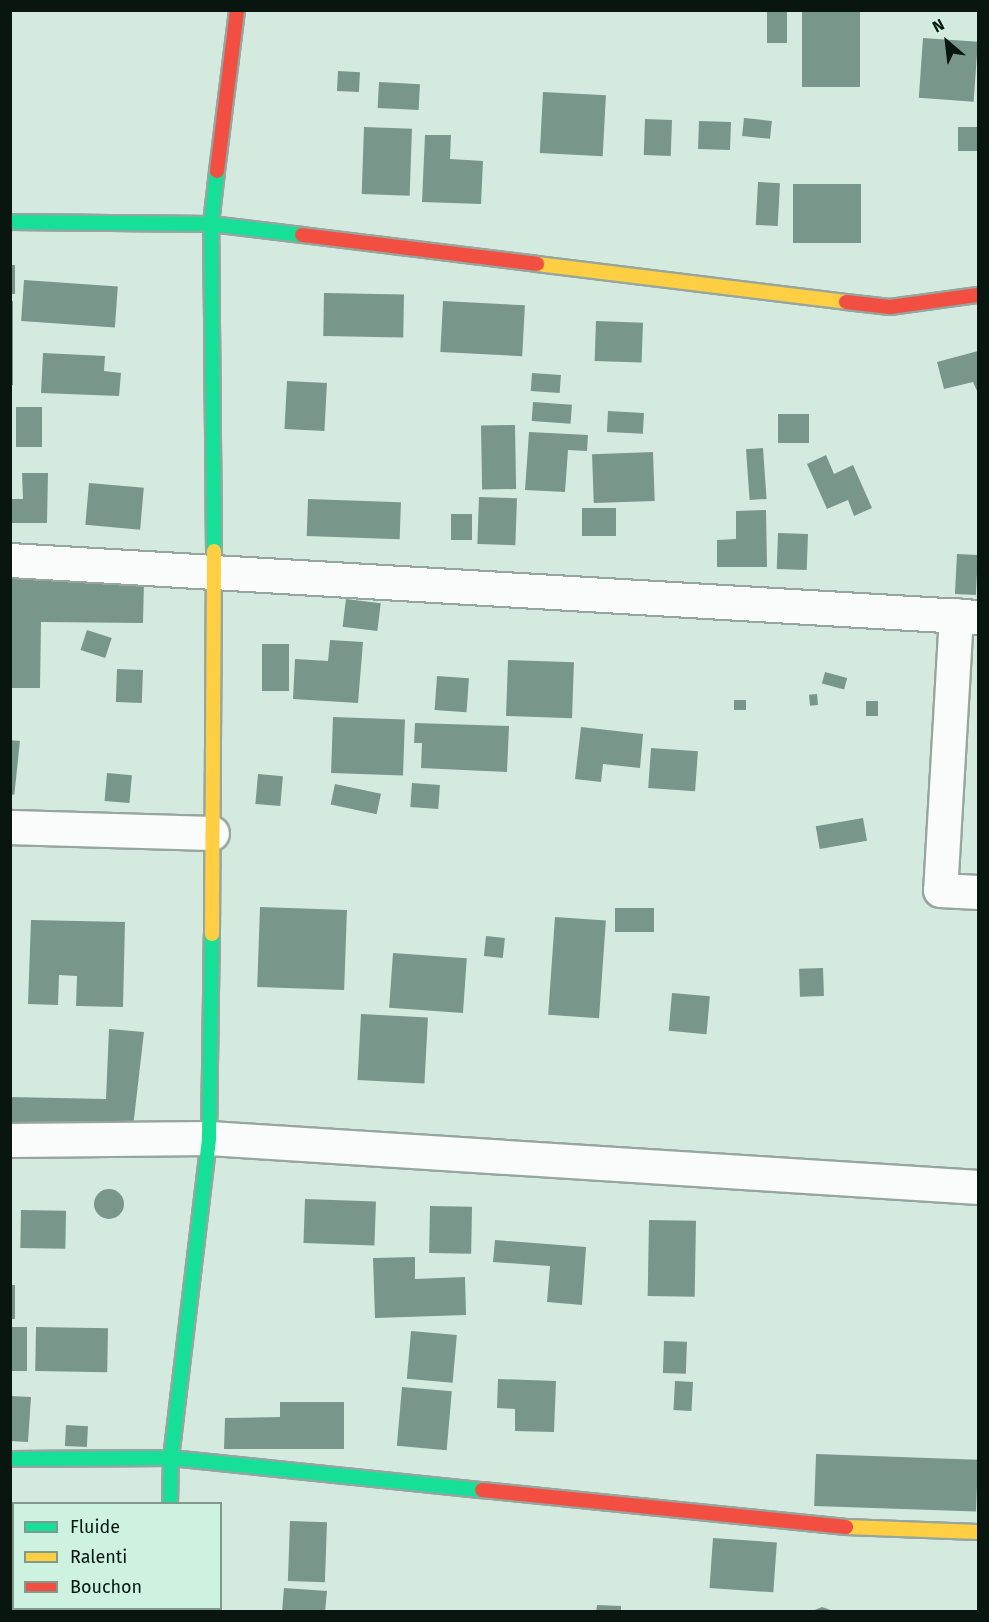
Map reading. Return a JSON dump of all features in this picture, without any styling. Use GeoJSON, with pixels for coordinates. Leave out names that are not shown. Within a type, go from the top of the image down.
{"type":"FeatureCollection","features":[{"type":"Feature","properties":{"kind":"street"},"geometry":{"type":"LineString","coordinates":[[170,1502],[171,1458],[209,1138],[216,573],[211,224],[237,10]]}},
{"type":"Feature","properties":{"kind":"street"},"geometry":{"type":"LineString","coordinates":[[10,222],[211,224],[890,307],[978,295]]}},
{"type":"Feature","properties":{"kind":"street"},"geometry":{"type":"LineString","coordinates":[[10,560],[967,616],[940,890],[978,892]]}},
{"type":"Feature","properties":{"kind":"street"},"geometry":{"type":"LineString","coordinates":[[10,827],[212,833]]}},
{"type":"Feature","properties":{"kind":"street"},"geometry":{"type":"LineString","coordinates":[[10,1140],[209,1138],[978,1187]]}},
{"type":"Feature","properties":{"kind":"street"},"geometry":{"type":"LineString","coordinates":[[10,1459],[171,1458],[833,1526],[978,1532]]}},
{"type":"Feature","properties":{"kind":"building"},"geometry":{"type":"Polygon","coordinates":[[[767,10],[787,10],[787,43],[767,43],[767,10]]]}},
{"type":"Feature","properties":{"kind":"building"},"geometry":{"type":"Polygon","coordinates":[[[802,10],[860,10],[860,87],[802,87],[802,10]]]}},
{"type":"Feature","properties":{"kind":"building"},"geometry":{"type":"Polygon","coordinates":[[[923,38],[978,42],[974,102],[919,98],[923,38]]]}},
{"type":"Feature","properties":{"kind":"building"},"geometry":{"type":"Polygon","coordinates":[[[338,71],[360,72],[359,92],[337,91],[338,71]]]}},
{"type":"Feature","properties":{"kind":"building"},"geometry":{"type":"Polygon","coordinates":[[[379,82],[420,84],[419,110],[378,108],[379,82]]]}},
{"type":"Feature","properties":{"kind":"building"},"geometry":{"type":"Polygon","coordinates":[[[543,92],[606,95],[603,156],[540,153],[543,92]]]}},
{"type":"Feature","properties":{"kind":"building"},"geometry":{"type":"Polygon","coordinates":[[[744,118],[772,121],[770,139],[742,136],[744,118]]]}},
{"type":"Feature","properties":{"kind":"building"},"geometry":{"type":"Polygon","coordinates":[[[645,119],[672,120],[671,156],[644,155],[645,119]]]}},
{"type":"Feature","properties":{"kind":"building"},"geometry":{"type":"Polygon","coordinates":[[[699,121],[731,122],[730,150],[698,149],[699,121]]]}},
{"type":"Feature","properties":{"kind":"building"},"geometry":{"type":"Polygon","coordinates":[[[364,127],[412,129],[410,196],[362,194],[364,127]]]}},
{"type":"Feature","properties":{"kind":"building"},"geometry":{"type":"Polygon","coordinates":[[[958,127],[978,127],[978,151],[958,151],[958,127]]]}},
{"type":"Feature","properties":{"kind":"building"},"geometry":{"type":"Polygon","coordinates":[[[425,135],[451,135],[450,159],[483,161],[481,204],[422,202],[425,135]]]}},
{"type":"Feature","properties":{"kind":"building"},"geometry":{"type":"Polygon","coordinates":[[[758,182],[780,183],[778,226],[756,225],[758,182]]]}},
{"type":"Feature","properties":{"kind":"building"},"geometry":{"type":"Polygon","coordinates":[[[793,184],[861,184],[861,243],[793,243],[793,184]]]}},
{"type":"Feature","properties":{"kind":"building"},"geometry":{"type":"Polygon","coordinates":[[[10,265],[15,265],[15,294],[10,294],[10,265]]]}},
{"type":"Feature","properties":{"kind":"building"},"geometry":{"type":"Polygon","coordinates":[[[24,280],[118,287],[115,327],[21,321],[24,280]]]}},
{"type":"Feature","properties":{"kind":"building"},"geometry":{"type":"Polygon","coordinates":[[[324,293],[404,294],[403,337],[323,336],[324,293]]]}},
{"type":"Feature","properties":{"kind":"building"},"geometry":{"type":"Polygon","coordinates":[[[10,301],[13,301],[13,385],[10,385],[10,301]]]}},
{"type":"Feature","properties":{"kind":"building"},"geometry":{"type":"Polygon","coordinates":[[[443,301],[525,305],[522,356],[440,352],[443,301]]]}},
{"type":"Feature","properties":{"kind":"building"},"geometry":{"type":"Polygon","coordinates":[[[596,321],[643,323],[642,363],[595,361],[596,321]]]}},
{"type":"Feature","properties":{"kind":"building"},"geometry":{"type":"Polygon","coordinates":[[[978,351],[978,393],[973,382],[944,389],[937,362],[978,351]]]}},
{"type":"Feature","properties":{"kind":"building"},"geometry":{"type":"Polygon","coordinates":[[[43,353],[105,356],[104,371],[121,373],[119,396],[41,393],[43,353]]]}},
{"type":"Feature","properties":{"kind":"building"},"geometry":{"type":"Polygon","coordinates":[[[532,373],[561,375],[560,393],[531,391],[532,373]]]}},
{"type":"Feature","properties":{"kind":"building"},"geometry":{"type":"Polygon","coordinates":[[[287,381],[327,383],[324,431],[284,429],[287,381]]]}},
{"type":"Feature","properties":{"kind":"building"},"geometry":{"type":"Polygon","coordinates":[[[533,402],[572,405],[571,424],[532,421],[533,402]]]}},
{"type":"Feature","properties":{"kind":"building"},"geometry":{"type":"Polygon","coordinates":[[[16,407],[42,407],[42,447],[16,447],[16,407]]]}},
{"type":"Feature","properties":{"kind":"building"},"geometry":{"type":"Polygon","coordinates":[[[608,411],[644,413],[643,434],[607,432],[608,411]]]}},
{"type":"Feature","properties":{"kind":"building"},"geometry":{"type":"Polygon","coordinates":[[[778,414],[809,414],[809,443],[778,443],[778,414]]]}},
{"type":"Feature","properties":{"kind":"building"},"geometry":{"type":"Polygon","coordinates":[[[515,425],[516,489],[482,490],[481,426],[515,425]]]}},
{"type":"Feature","properties":{"kind":"building"},"geometry":{"type":"Polygon","coordinates":[[[529,432],[588,435],[587,451],[568,450],[565,492],[525,490],[529,432]]]}},
{"type":"Feature","properties":{"kind":"building"},"geometry":{"type":"Polygon","coordinates":[[[763,448],[767,499],[750,500],[746,449],[763,448]]]}},
{"type":"Feature","properties":{"kind":"building"},"geometry":{"type":"Polygon","coordinates":[[[653,452],[655,501],[594,503],[592,454],[653,452]]]}},
{"type":"Feature","properties":{"kind":"building"},"geometry":{"type":"Polygon","coordinates":[[[826,455],[834,474],[853,465],[872,508],[854,516],[848,500],[827,509],[807,464],[826,455]]]}},
{"type":"Feature","properties":{"kind":"building"},"geometry":{"type":"Polygon","coordinates":[[[22,473],[48,473],[47,523],[10,523],[10,499],[23,499],[22,473]]]}},
{"type":"Feature","properties":{"kind":"building"},"geometry":{"type":"Polygon","coordinates":[[[89,483],[144,488],[140,530],[85,525],[89,483]]]}},
{"type":"Feature","properties":{"kind":"building"},"geometry":{"type":"Polygon","coordinates":[[[479,497],[517,498],[515,545],[477,544],[479,497]]]}},
{"type":"Feature","properties":{"kind":"building"},"geometry":{"type":"Polygon","coordinates":[[[308,499],[401,502],[400,539],[307,536],[308,499]]]}},
{"type":"Feature","properties":{"kind":"building"},"geometry":{"type":"Polygon","coordinates":[[[582,508],[616,508],[616,536],[582,536],[582,508]]]}},
{"type":"Feature","properties":{"kind":"building"},"geometry":{"type":"Polygon","coordinates":[[[766,510],[767,567],[717,567],[717,540],[736,539],[736,511],[766,510]]]}},
{"type":"Feature","properties":{"kind":"building"},"geometry":{"type":"Polygon","coordinates":[[[451,514],[472,514],[472,540],[451,540],[451,514]]]}},
{"type":"Feature","properties":{"kind":"building"},"geometry":{"type":"Polygon","coordinates":[[[778,533],[808,534],[807,570],[777,569],[778,533]]]}},
{"type":"Feature","properties":{"kind":"building"},"geometry":{"type":"Polygon","coordinates":[[[957,554],[978,555],[976,595],[955,594],[957,554]]]}},
{"type":"Feature","properties":{"kind":"building"},"geometry":{"type":"Polygon","coordinates":[[[10,579],[144,581],[143,623],[41,622],[40,688],[10,688],[10,579]]]}},
{"type":"Feature","properties":{"kind":"building"},"geometry":{"type":"Polygon","coordinates":[[[346,599],[381,603],[377,631],[343,627],[346,599]]]}},
{"type":"Feature","properties":{"kind":"building"},"geometry":{"type":"Polygon","coordinates":[[[87,630],[112,638],[105,658],[81,650],[87,630]]]}},
{"type":"Feature","properties":{"kind":"building"},"geometry":{"type":"Polygon","coordinates":[[[330,640],[363,642],[358,703],[293,699],[295,659],[328,661],[330,640]]]}},
{"type":"Feature","properties":{"kind":"building"},"geometry":{"type":"Polygon","coordinates":[[[262,644],[289,644],[289,691],[262,691],[262,644]]]}},
{"type":"Feature","properties":{"kind":"building"},"geometry":{"type":"Polygon","coordinates":[[[508,660],[574,662],[572,718],[506,716],[508,660]]]}},
{"type":"Feature","properties":{"kind":"building"},"geometry":{"type":"Polygon","coordinates":[[[117,669],[143,670],[142,703],[116,702],[117,669]]]}},
{"type":"Feature","properties":{"kind":"building"},"geometry":{"type":"Polygon","coordinates":[[[825,672],[847,678],[844,690],[822,684],[825,672]]]}},
{"type":"Feature","properties":{"kind":"building"},"geometry":{"type":"Polygon","coordinates":[[[437,676],[469,678],[467,712],[435,710],[437,676]]]}},
{"type":"Feature","properties":{"kind":"building"},"geometry":{"type":"Polygon","coordinates":[[[817,694],[818,705],[810,706],[809,695],[817,694]]]}},
{"type":"Feature","properties":{"kind":"building"},"geometry":{"type":"Polygon","coordinates":[[[734,700],[746,700],[746,710],[734,710],[734,700]]]}},
{"type":"Feature","properties":{"kind":"building"},"geometry":{"type":"Polygon","coordinates":[[[866,701],[878,701],[878,716],[866,716],[866,701]]]}},
{"type":"Feature","properties":{"kind":"building"},"geometry":{"type":"Polygon","coordinates":[[[333,717],[405,720],[403,775],[331,773],[333,717]]]}},
{"type":"Feature","properties":{"kind":"building"},"geometry":{"type":"Polygon","coordinates":[[[415,723],[509,726],[507,772],[421,768],[422,743],[414,743],[415,723]]]}},
{"type":"Feature","properties":{"kind":"building"},"geometry":{"type":"Polygon","coordinates":[[[581,727],[643,734],[640,768],[603,764],[601,782],[575,779],[581,727]]]}},
{"type":"Feature","properties":{"kind":"building"},"geometry":{"type":"Polygon","coordinates":[[[10,740],[20,741],[14,795],[10,794],[10,740]]]}},
{"type":"Feature","properties":{"kind":"building"},"geometry":{"type":"Polygon","coordinates":[[[651,748],[698,751],[695,791],[648,788],[651,748]]]}},
{"type":"Feature","properties":{"kind":"building"},"geometry":{"type":"Polygon","coordinates":[[[107,773],[132,775],[129,803],[105,801],[107,773]]]}},
{"type":"Feature","properties":{"kind":"building"},"geometry":{"type":"Polygon","coordinates":[[[258,774],[283,776],[280,806],[255,804],[258,774]]]}},
{"type":"Feature","properties":{"kind":"building"},"geometry":{"type":"Polygon","coordinates":[[[412,783],[440,785],[438,809],[410,807],[412,783]]]}},
{"type":"Feature","properties":{"kind":"building"},"geometry":{"type":"Polygon","coordinates":[[[335,784],[381,794],[377,814],[331,805],[335,784]]]}},
{"type":"Feature","properties":{"kind":"building"},"geometry":{"type":"Polygon","coordinates":[[[863,818],[867,841],[820,849],[816,826],[863,818]]]}},
{"type":"Feature","properties":{"kind":"building"},"geometry":{"type":"Polygon","coordinates":[[[260,907],[347,910],[344,990],[257,987],[260,907]]]}},
{"type":"Feature","properties":{"kind":"building"},"geometry":{"type":"Polygon","coordinates":[[[615,908],[654,908],[654,932],[615,932],[615,908]]]}},
{"type":"Feature","properties":{"kind":"building"},"geometry":{"type":"Polygon","coordinates":[[[555,917],[606,921],[599,1018],[548,1015],[555,917]]]}},
{"type":"Feature","properties":{"kind":"building"},"geometry":{"type":"Polygon","coordinates":[[[31,920],[125,922],[123,1007],[76,1006],[77,976],[59,975],[58,1005],[28,1004],[31,920]]]}},
{"type":"Feature","properties":{"kind":"building"},"geometry":{"type":"Polygon","coordinates":[[[486,936],[505,938],[503,958],[484,956],[486,936]]]}},
{"type":"Feature","properties":{"kind":"building"},"geometry":{"type":"Polygon","coordinates":[[[393,953],[467,958],[463,1013],[389,1008],[393,953]]]}},
{"type":"Feature","properties":{"kind":"building"},"geometry":{"type":"Polygon","coordinates":[[[823,968],[824,996],[800,997],[799,969],[823,968]]]}},
{"type":"Feature","properties":{"kind":"building"},"geometry":{"type":"Polygon","coordinates":[[[672,993],[710,996],[707,1034],[669,1031],[672,993]]]}},
{"type":"Feature","properties":{"kind":"building"},"geometry":{"type":"Polygon","coordinates":[[[361,1014],[428,1018],[424,1083],[358,1080],[361,1014]]]}},
{"type":"Feature","properties":{"kind":"building"},"geometry":{"type":"Polygon","coordinates":[[[109,1029],[144,1032],[132,1136],[10,1133],[10,1097],[106,1099],[109,1029]]]}},
{"type":"Feature","properties":{"kind":"building"},"geometry":{"type":"Polygon","coordinates":[[[109,1189],[115,1190],[123,1198],[123,1210],[115,1218],[109,1219],[103,1218],[95,1210],[94,1204],[95,1198],[103,1190],[109,1189]]]}},
{"type":"Feature","properties":{"kind":"building"},"geometry":{"type":"Polygon","coordinates":[[[305,1199],[376,1201],[374,1245],[303,1243],[305,1199]]]}},
{"type":"Feature","properties":{"kind":"building"},"geometry":{"type":"Polygon","coordinates":[[[430,1206],[472,1207],[471,1254],[429,1253],[430,1206]]]}},
{"type":"Feature","properties":{"kind":"building"},"geometry":{"type":"Polygon","coordinates":[[[21,1210],[66,1211],[65,1249],[20,1248],[21,1210]]]}},
{"type":"Feature","properties":{"kind":"building"},"geometry":{"type":"Polygon","coordinates":[[[649,1220],[696,1221],[695,1297],[648,1296],[649,1220]]]}},
{"type":"Feature","properties":{"kind":"building"},"geometry":{"type":"Polygon","coordinates":[[[495,1240],[586,1247],[582,1305],[547,1302],[550,1266],[493,1262],[495,1240]]]}},
{"type":"Feature","properties":{"kind":"building"},"geometry":{"type":"Polygon","coordinates":[[[415,1257],[415,1279],[465,1277],[466,1315],[375,1318],[373,1258],[415,1257]]]}},
{"type":"Feature","properties":{"kind":"building"},"geometry":{"type":"Polygon","coordinates":[[[10,1285],[15,1285],[15,1319],[10,1319],[10,1285]]]}},
{"type":"Feature","properties":{"kind":"building"},"geometry":{"type":"Polygon","coordinates":[[[10,1327],[27,1327],[27,1371],[10,1371],[10,1327]]]}},
{"type":"Feature","properties":{"kind":"building"},"geometry":{"type":"Polygon","coordinates":[[[36,1327],[108,1328],[107,1372],[35,1371],[36,1327]]]}},
{"type":"Feature","properties":{"kind":"building"},"geometry":{"type":"Polygon","coordinates":[[[411,1331],[457,1335],[453,1383],[407,1379],[411,1331]]]}},
{"type":"Feature","properties":{"kind":"building"},"geometry":{"type":"Polygon","coordinates":[[[664,1341],[687,1342],[686,1374],[663,1373],[664,1341]]]}},
{"type":"Feature","properties":{"kind":"building"},"geometry":{"type":"Polygon","coordinates":[[[498,1379],[556,1381],[554,1432],[515,1431],[515,1409],[497,1408],[498,1379]]]}},
{"type":"Feature","properties":{"kind":"building"},"geometry":{"type":"Polygon","coordinates":[[[675,1381],[693,1382],[691,1411],[673,1410],[675,1381]]]}},
{"type":"Feature","properties":{"kind":"building"},"geometry":{"type":"Polygon","coordinates":[[[402,1387],[452,1391],[447,1450],[397,1446],[402,1387]]]}},
{"type":"Feature","properties":{"kind":"building"},"geometry":{"type":"Polygon","coordinates":[[[10,1396],[31,1397],[28,1442],[10,1441],[10,1396]]]}},
{"type":"Feature","properties":{"kind":"building"},"geometry":{"type":"Polygon","coordinates":[[[280,1402],[344,1402],[344,1449],[224,1449],[225,1418],[280,1417],[280,1402]]]}},
{"type":"Feature","properties":{"kind":"building"},"geometry":{"type":"Polygon","coordinates":[[[66,1425],[88,1426],[87,1447],[65,1446],[66,1425]]]}},
{"type":"Feature","properties":{"kind":"building"},"geometry":{"type":"Polygon","coordinates":[[[816,1454],[978,1460],[976,1512],[814,1506],[816,1454]]]}},
{"type":"Feature","properties":{"kind":"building"},"geometry":{"type":"Polygon","coordinates":[[[290,1521],[327,1522],[325,1582],[288,1581],[290,1521]]]}},
{"type":"Feature","properties":{"kind":"building"},"geometry":{"type":"Polygon","coordinates":[[[10,1524],[12,1524],[12,1565],[10,1565],[10,1524]]]}},
{"type":"Feature","properties":{"kind":"building"},"geometry":{"type":"Polygon","coordinates":[[[713,1538],[777,1542],[773,1592],[710,1588],[713,1538]]]}},
{"type":"Feature","properties":{"kind":"building"},"geometry":{"type":"Polygon","coordinates":[[[284,1588],[327,1591],[325,1612],[282,1612],[284,1588]]]}},
{"type":"Feature","properties":{"kind":"building"},"geometry":{"type":"Polygon","coordinates":[[[597,1605],[621,1606],[621,1612],[596,1612],[597,1605]]]}},
{"type":"Feature","properties":{"kind":"building"},"geometry":{"type":"Polygon","coordinates":[[[822,1607],[828,1609],[835,1612],[810,1612],[822,1607]]]}},
{"type":"Feature","properties":{"kind":"traffic: fast"},"geometry":{"type":"LineString","coordinates":[[214,551],[211,224],[217,171]]}},
{"type":"Feature","properties":{"kind":"traffic: fast"},"geometry":{"type":"LineString","coordinates":[[10,222],[211,224],[302,235]]}},
{"type":"Feature","properties":{"kind":"traffic: fast"},"geometry":{"type":"LineString","coordinates":[[170,1502],[171,1458],[209,1138],[212,934]]}},
{"type":"Feature","properties":{"kind":"traffic: fast"},"geometry":{"type":"LineString","coordinates":[[10,1459],[171,1458],[482,1490]]}},
{"type":"Feature","properties":{"kind":"traffic: slow"},"geometry":{"type":"LineString","coordinates":[[537,264],[846,302]]}},
{"type":"Feature","properties":{"kind":"traffic: slow"},"geometry":{"type":"LineString","coordinates":[[212,934],[214,551]]}},
{"type":"Feature","properties":{"kind":"traffic: slow"},"geometry":{"type":"LineString","coordinates":[[846,1527],[978,1532]]}},
{"type":"Feature","properties":{"kind":"traffic: jam"},"geometry":{"type":"LineString","coordinates":[[217,171],[237,10]]}},
{"type":"Feature","properties":{"kind":"traffic: jam"},"geometry":{"type":"LineString","coordinates":[[302,235],[537,264]]}},
{"type":"Feature","properties":{"kind":"traffic: jam"},"geometry":{"type":"LineString","coordinates":[[846,302],[890,307],[978,295]]}},
{"type":"Feature","properties":{"kind":"traffic: jam"},"geometry":{"type":"LineString","coordinates":[[482,1490],[846,1527]]}}]}
